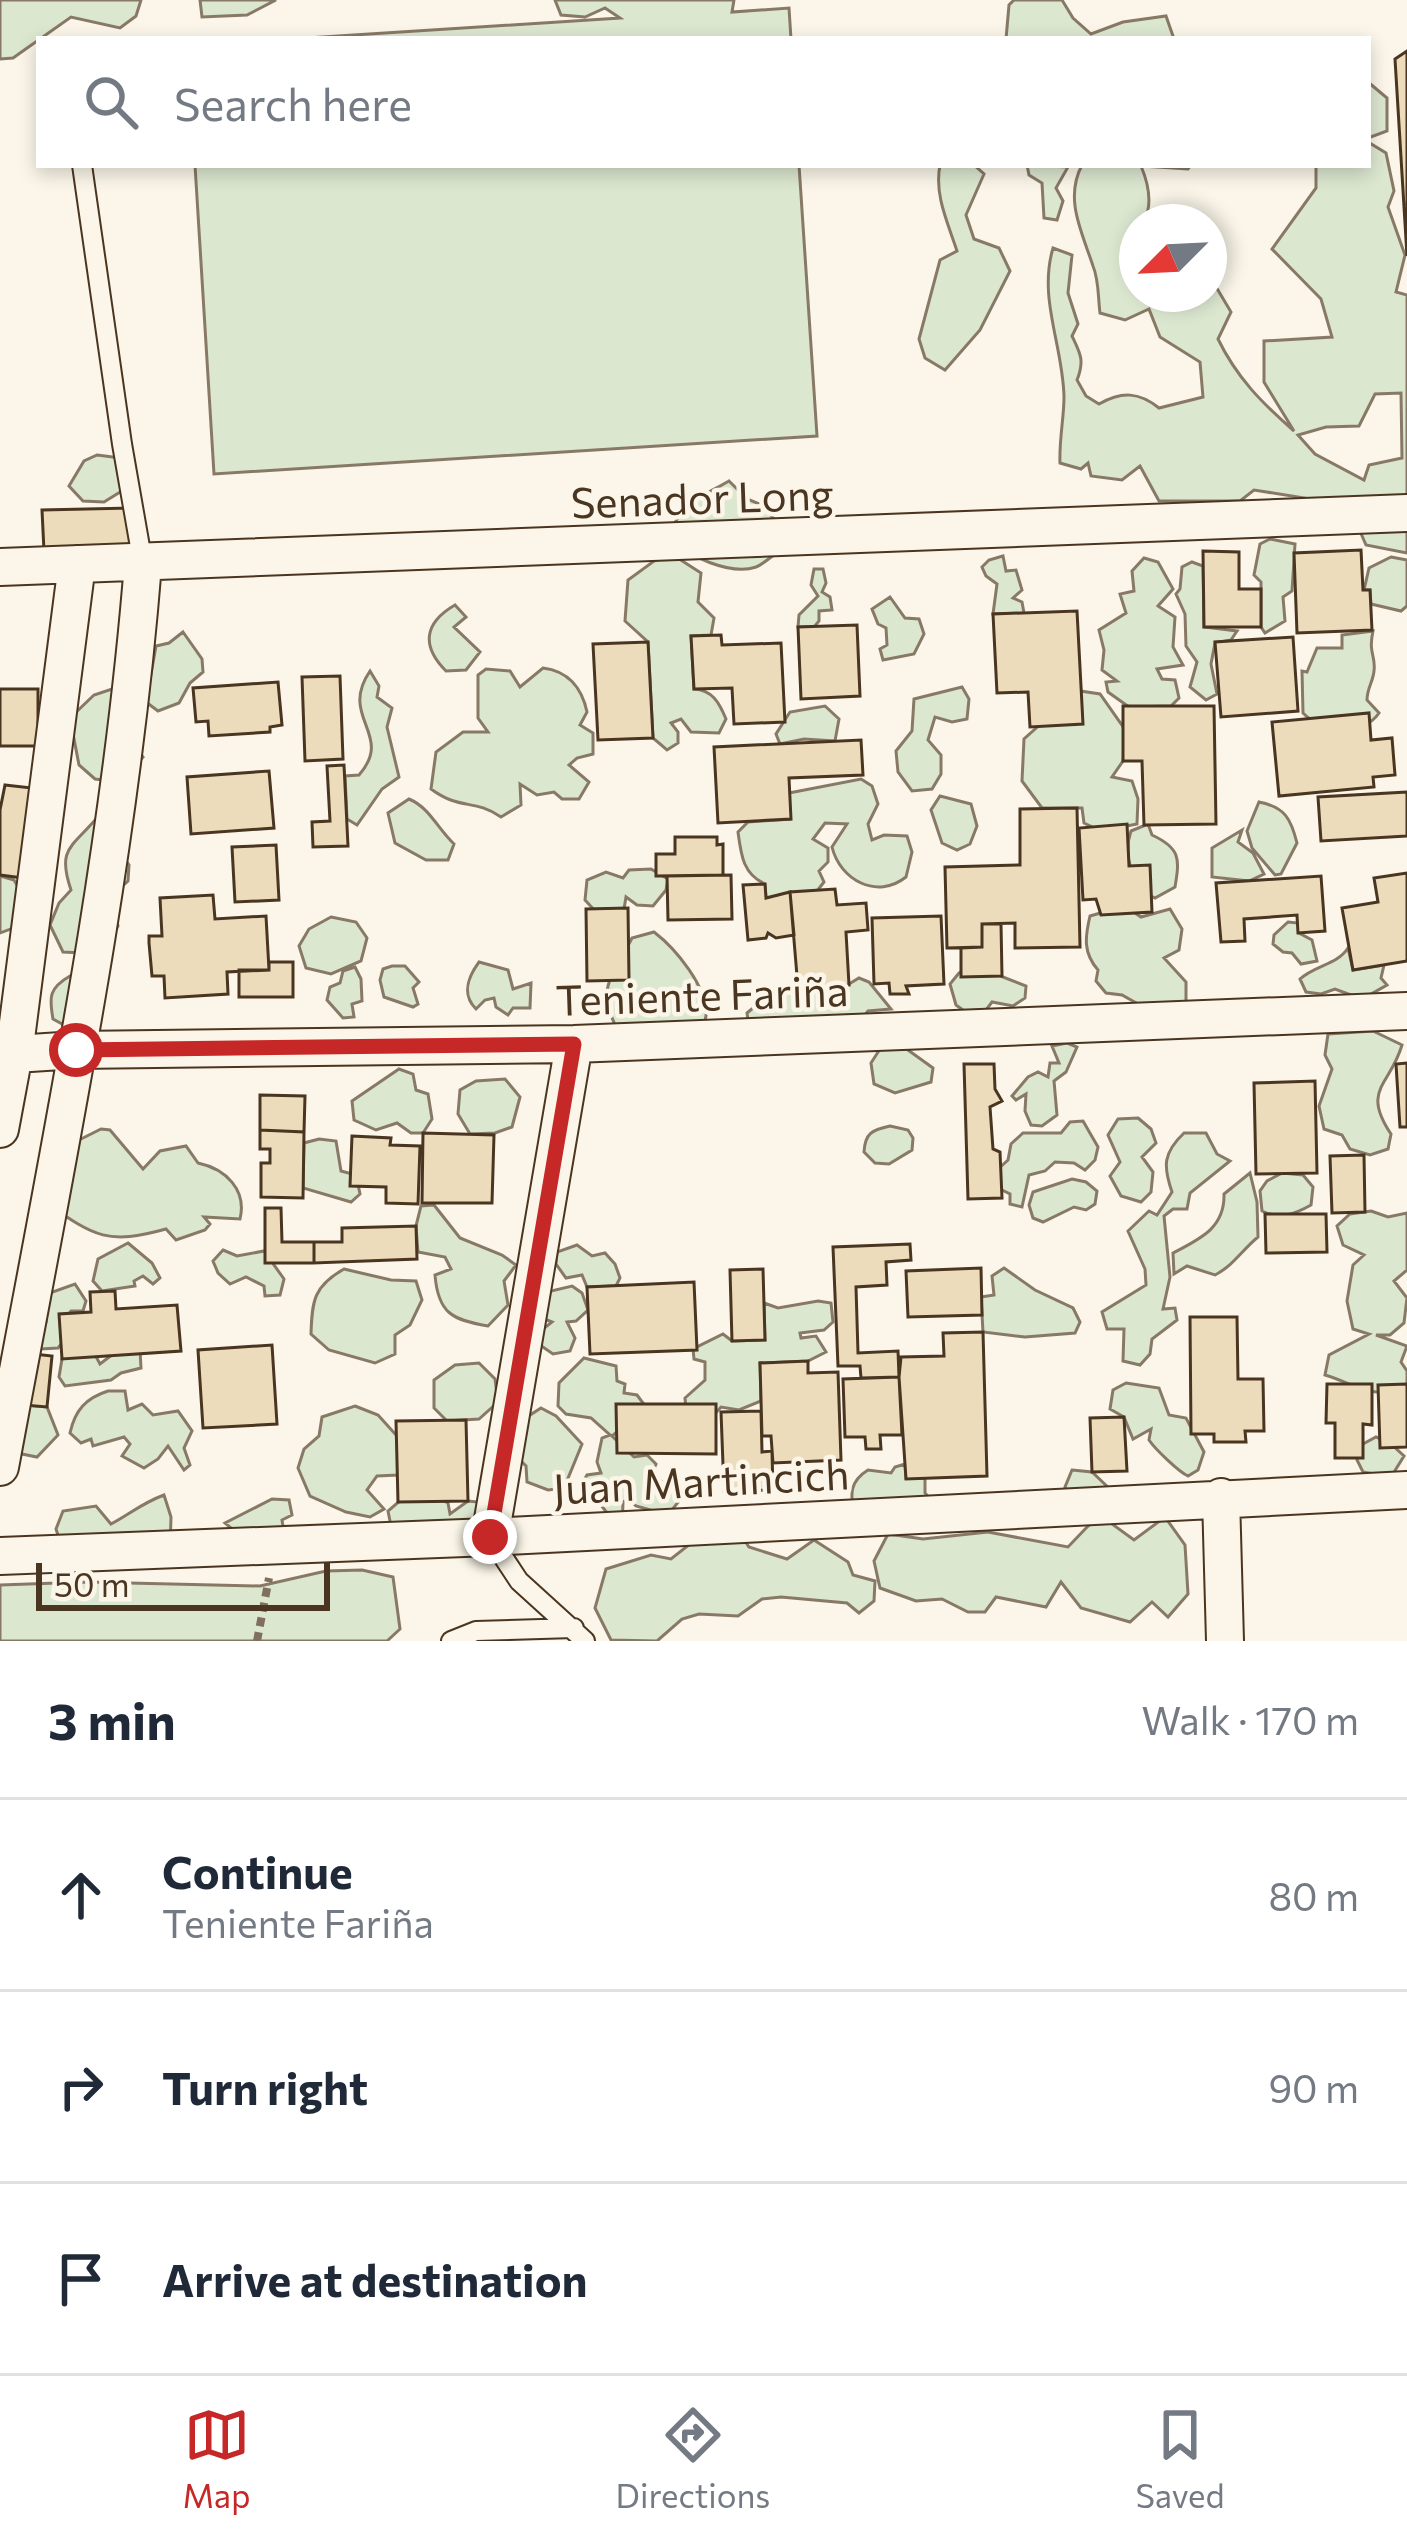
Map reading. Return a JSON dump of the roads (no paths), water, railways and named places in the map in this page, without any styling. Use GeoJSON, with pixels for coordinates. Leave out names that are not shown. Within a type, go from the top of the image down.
{"type":"FeatureCollection","features":[{"type":"Feature","properties":{"kind":"street","name":"Senador Long"},"geometry":{"type":"LineString","coordinates":[[0,567],[1407,513]]}},
{"type":"Feature","properties":{"kind":"street"},"geometry":{"type":"LineString","coordinates":[[0,1129],[77,564]]}},
{"type":"Feature","properties":{"kind":"street"},"geometry":{"type":"LineString","coordinates":[[0,1467],[76,1050],[133,694],[143,564]]}},
{"type":"Feature","properties":{"kind":"street","name":"Teniente Fariña"},"geometry":{"type":"LineString","coordinates":[[7,1054],[574,1044],[1407,1011]]}},
{"type":"Feature","properties":{"kind":"street"},"geometry":{"type":"LineString","coordinates":[[490,1537],[574,1044]]}},
{"type":"Feature","properties":{"kind":"street","name":"Juan Martincich"},"geometry":{"type":"LineString","coordinates":[[0,1556],[490,1537],[1407,1490]]}},
{"type":"Feature","properties":{"kind":"street"},"geometry":{"type":"LineString","coordinates":[[1221,1497],[1225,1641]]}},
{"type":"Feature","properties":{"kind":"lane"},"geometry":{"type":"LineString","coordinates":[[82,168],[143,564]]}},
{"type":"Feature","properties":{"kind":"lane"},"geometry":{"type":"LineString","coordinates":[[490,1537],[518,1581],[579,1635]]}},
{"type":"Feature","properties":{"kind":"lane"},"geometry":{"type":"LineString","coordinates":[[451,1641],[476,1631],[579,1635]]}}]}
